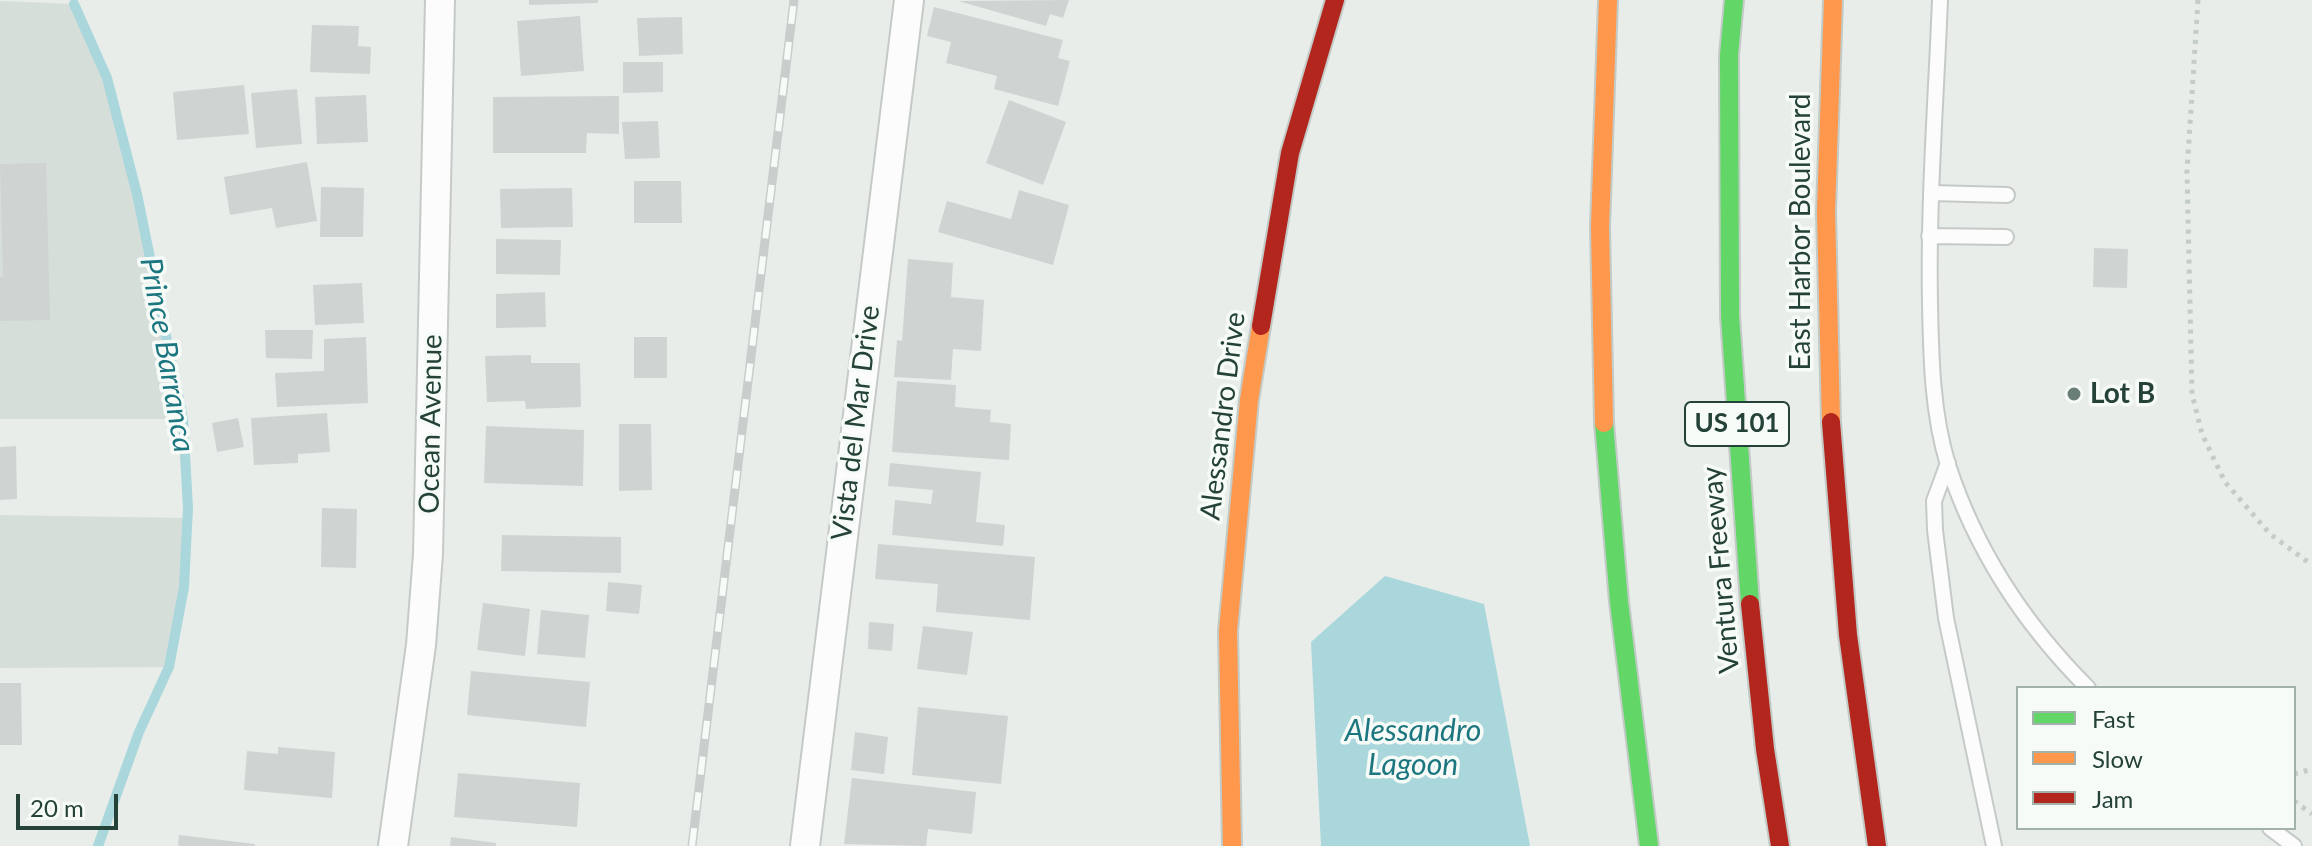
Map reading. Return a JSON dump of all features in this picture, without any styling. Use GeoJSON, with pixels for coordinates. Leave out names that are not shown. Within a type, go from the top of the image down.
{"type":"FeatureCollection","features":[{"type":"Feature","properties":{"kind":"main road","name":"Alessandro Drive"},"geometry":{"type":"LineString","coordinates":[[1232,846],[1228,631],[1249,400],[1290,153],[1335,0]]}},
{"type":"Feature","properties":{"kind":"main road"},"geometry":{"type":"LineString","coordinates":[[1608,0],[1602,103],[1600,266],[1605,451],[1623,651],[1649,846]]}},
{"type":"Feature","properties":{"kind":"main road","name":"Ventura Freeway"},"geometry":{"type":"LineString","coordinates":[[1734,0],[1729,55],[1730,316],[1745,555],[1765,749],[1780,846]]}},
{"type":"Feature","properties":{"kind":"main road","name":"East Harbor Boulevard"},"geometry":{"type":"LineString","coordinates":[[1833,0],[1826,189],[1831,435],[1853,681],[1877,846]]}},
{"type":"Feature","properties":{"kind":"street","name":"Ocean Avenue"},"geometry":{"type":"LineString","coordinates":[[393,846],[421,645],[428,554],[440,0]]}},
{"type":"Feature","properties":{"kind":"street","name":"Vista del Mar Drive"},"geometry":{"type":"LineString","coordinates":[[805,846],[909,0]]}},
{"type":"Feature","properties":{"kind":"lane"},"geometry":{"type":"LineString","coordinates":[[1940,0],[1929,236],[1934,397],[1948,463],[1978,540],[2014,602],[2053,653],[2086,686]]}},
{"type":"Feature","properties":{"kind":"lane"},"geometry":{"type":"LineString","coordinates":[[1931,193],[2007,195]]}},
{"type":"Feature","properties":{"kind":"lane"},"geometry":{"type":"LineString","coordinates":[[1929,236],[2006,237]]}},
{"type":"Feature","properties":{"kind":"lane"},"geometry":{"type":"LineString","coordinates":[[1948,463],[1934,501],[1935,530],[1946,618],[1994,846]]}},
{"type":"Feature","properties":{"kind":"lane"},"geometry":{"type":"LineString","coordinates":[[2273,830],[2294,846]]}},
{"type":"Feature","properties":{"kind":"path"},"geometry":{"type":"LineString","coordinates":[[2198,0],[2187,171],[2192,394],[2202,434],[2225,482],[2270,534],[2312,565]]}},
{"type":"Feature","properties":{"kind":"shaded area"},"geometry":{"type":"Polygon","coordinates":[[[0,1],[74,4],[107,78],[137,194],[183,419],[0,419],[0,1]]]}},
{"type":"Feature","properties":{"kind":"shaded area"},"geometry":{"type":"Polygon","coordinates":[[[0,515],[187,518],[184,587],[169,667],[0,668],[0,515]]]}},
{"type":"Feature","properties":{"kind":"water","name":"Alessandro Lagoon"},"geometry":{"type":"Polygon","coordinates":[[[1385,576],[1484,604],[1530,846],[1321,846],[1311,642],[1385,576]]]}},
{"type":"Feature","properties":{"kind":"building"},"geometry":{"type":"Polygon","coordinates":[[[529,0],[598,0],[598,3],[529,5],[529,0]]]}},
{"type":"Feature","properties":{"kind":"building"},"geometry":{"type":"Polygon","coordinates":[[[1069,0],[1063,18],[1050,14],[1046,26],[958,1],[1069,0]]]}},
{"type":"Feature","properties":{"kind":"building"},"geometry":{"type":"Polygon","coordinates":[[[934,7],[1063,40],[1058,58],[1070,61],[1058,106],[994,89],[997,76],[946,63],[951,42],[927,36],[934,7]]]}},
{"type":"Feature","properties":{"kind":"building"},"geometry":{"type":"Polygon","coordinates":[[[580,16],[584,71],[521,76],[517,21],[580,16]]]}},
{"type":"Feature","properties":{"kind":"building"},"geometry":{"type":"Polygon","coordinates":[[[682,17],[683,54],[639,56],[637,18],[682,17]]]}},
{"type":"Feature","properties":{"kind":"building"},"geometry":{"type":"Polygon","coordinates":[[[312,25],[359,26],[358,46],[371,47],[370,74],[310,72],[312,25]]]}},
{"type":"Feature","properties":{"kind":"building"},"geometry":{"type":"Polygon","coordinates":[[[623,62],[663,62],[663,92],[623,93],[623,62]]]}},
{"type":"Feature","properties":{"kind":"building"},"geometry":{"type":"Polygon","coordinates":[[[244,85],[249,134],[177,140],[173,92],[244,85]]]}},
{"type":"Feature","properties":{"kind":"building"},"geometry":{"type":"Polygon","coordinates":[[[297,89],[302,144],[256,148],[251,93],[297,89]]]}},
{"type":"Feature","properties":{"kind":"building"},"geometry":{"type":"Polygon","coordinates":[[[366,95],[368,142],[317,144],[315,97],[366,95]]]}},
{"type":"Feature","properties":{"kind":"building"},"geometry":{"type":"Polygon","coordinates":[[[619,96],[619,134],[587,133],[586,153],[493,153],[493,97],[619,96]]]}},
{"type":"Feature","properties":{"kind":"building"},"geometry":{"type":"Polygon","coordinates":[[[1009,100],[1066,122],[1043,185],[986,163],[1009,100]]]}},
{"type":"Feature","properties":{"kind":"building"},"geometry":{"type":"Polygon","coordinates":[[[658,121],[660,158],[625,159],[622,122],[658,121]]]}},
{"type":"Feature","properties":{"kind":"building"},"geometry":{"type":"Polygon","coordinates":[[[307,162],[317,221],[276,228],[272,208],[230,215],[224,177],[307,162]]]}},
{"type":"Feature","properties":{"kind":"building"},"geometry":{"type":"Polygon","coordinates":[[[46,163],[50,320],[0,321],[0,277],[3,277],[0,164],[46,163]]]}},
{"type":"Feature","properties":{"kind":"building"},"geometry":{"type":"Polygon","coordinates":[[[634,181],[681,181],[682,223],[634,223],[634,181]]]}},
{"type":"Feature","properties":{"kind":"building"},"geometry":{"type":"Polygon","coordinates":[[[321,187],[364,188],[363,237],[320,237],[321,187]]]}},
{"type":"Feature","properties":{"kind":"building"},"geometry":{"type":"Polygon","coordinates":[[[572,188],[573,227],[501,228],[500,189],[572,188]]]}},
{"type":"Feature","properties":{"kind":"building"},"geometry":{"type":"Polygon","coordinates":[[[1019,190],[1069,205],[1053,265],[938,232],[947,201],[1011,219],[1019,190]]]}},
{"type":"Feature","properties":{"kind":"building"},"geometry":{"type":"Polygon","coordinates":[[[496,239],[561,240],[560,275],[496,274],[496,239]]]}},
{"type":"Feature","properties":{"kind":"building"},"geometry":{"type":"Polygon","coordinates":[[[2094,248],[2128,249],[2127,288],[2093,287],[2094,248]]]}},
{"type":"Feature","properties":{"kind":"building"},"geometry":{"type":"Polygon","coordinates":[[[908,259],[953,263],[951,297],[984,300],[981,351],[953,349],[951,380],[894,377],[897,340],[902,341],[908,259]]]}},
{"type":"Feature","properties":{"kind":"building"},"geometry":{"type":"Polygon","coordinates":[[[362,283],[364,323],[315,325],[313,285],[362,283]]]}},
{"type":"Feature","properties":{"kind":"building"},"geometry":{"type":"Polygon","coordinates":[[[545,292],[546,327],[496,328],[496,294],[545,292]]]}},
{"type":"Feature","properties":{"kind":"building"},"geometry":{"type":"Polygon","coordinates":[[[265,330],[313,330],[312,359],[266,358],[265,330]]]}},
{"type":"Feature","properties":{"kind":"building"},"geometry":{"type":"Polygon","coordinates":[[[366,337],[368,403],[277,407],[275,373],[324,371],[324,339],[366,337]]]}},
{"type":"Feature","properties":{"kind":"building"},"geometry":{"type":"Polygon","coordinates":[[[634,337],[667,337],[667,378],[634,378],[634,337]]]}},
{"type":"Feature","properties":{"kind":"building"},"geometry":{"type":"Polygon","coordinates":[[[531,355],[531,363],[580,363],[581,407],[526,409],[525,401],[487,402],[485,356],[531,355]]]}},
{"type":"Feature","properties":{"kind":"building"},"geometry":{"type":"Polygon","coordinates":[[[897,381],[956,385],[955,407],[991,410],[990,422],[1011,424],[1009,460],[892,452],[897,381]]]}},
{"type":"Feature","properties":{"kind":"building"},"geometry":{"type":"Polygon","coordinates":[[[327,413],[330,452],[298,454],[298,463],[254,465],[251,418],[327,413]]]}},
{"type":"Feature","properties":{"kind":"building"},"geometry":{"type":"Polygon","coordinates":[[[238,418],[244,447],[217,452],[212,423],[238,418]]]}},
{"type":"Feature","properties":{"kind":"building"},"geometry":{"type":"Polygon","coordinates":[[[619,424],[651,424],[652,490],[619,491],[619,424]]]}},
{"type":"Feature","properties":{"kind":"building"},"geometry":{"type":"Polygon","coordinates":[[[486,426],[584,430],[583,486],[484,483],[486,426]]]}},
{"type":"Feature","properties":{"kind":"building"},"geometry":{"type":"Polygon","coordinates":[[[16,446],[17,499],[0,500],[0,447],[16,446]]]}},
{"type":"Feature","properties":{"kind":"building"},"geometry":{"type":"Polygon","coordinates":[[[890,463],[981,472],[976,522],[1005,525],[1003,546],[892,535],[895,500],[931,504],[933,490],[888,486],[890,463]]]}},
{"type":"Feature","properties":{"kind":"building"},"geometry":{"type":"Polygon","coordinates":[[[322,508],[357,509],[356,568],[321,567],[322,508]]]}},
{"type":"Feature","properties":{"kind":"building"},"geometry":{"type":"Polygon","coordinates":[[[502,535],[621,537],[621,573],[501,571],[502,535]]]}},
{"type":"Feature","properties":{"kind":"building"},"geometry":{"type":"Polygon","coordinates":[[[878,544],[1035,557],[1030,620],[936,612],[938,584],[875,579],[878,544]]]}},
{"type":"Feature","properties":{"kind":"building"},"geometry":{"type":"Polygon","coordinates":[[[608,582],[642,585],[639,614],[606,611],[608,582]]]}},
{"type":"Feature","properties":{"kind":"building"},"geometry":{"type":"Polygon","coordinates":[[[483,603],[530,609],[525,656],[477,650],[483,603]]]}},
{"type":"Feature","properties":{"kind":"building"},"geometry":{"type":"Polygon","coordinates":[[[541,610],[589,615],[585,658],[537,654],[541,610]]]}},
{"type":"Feature","properties":{"kind":"building"},"geometry":{"type":"Polygon","coordinates":[[[869,622],[894,624],[892,651],[868,649],[869,622]]]}},
{"type":"Feature","properties":{"kind":"building"},"geometry":{"type":"Polygon","coordinates":[[[923,626],[973,632],[967,675],[917,669],[923,626]]]}},
{"type":"Feature","properties":{"kind":"building"},"geometry":{"type":"Polygon","coordinates":[[[471,671],[590,682],[586,727],[467,715],[471,671]]]}},
{"type":"Feature","properties":{"kind":"building"},"geometry":{"type":"Polygon","coordinates":[[[0,683],[21,683],[22,745],[0,745],[0,683]]]}},
{"type":"Feature","properties":{"kind":"building"},"geometry":{"type":"Polygon","coordinates":[[[918,707],[1008,716],[1001,784],[912,775],[918,707]]]}},
{"type":"Feature","properties":{"kind":"building"},"geometry":{"type":"Polygon","coordinates":[[[855,732],[888,737],[884,774],[851,770],[855,732]]]}},
{"type":"Feature","properties":{"kind":"building"},"geometry":{"type":"Polygon","coordinates":[[[278,747],[335,752],[332,798],[244,790],[247,751],[278,754],[278,747]]]}},
{"type":"Feature","properties":{"kind":"building"},"geometry":{"type":"Polygon","coordinates":[[[458,773],[580,783],[577,827],[454,817],[458,773]]]}},
{"type":"Feature","properties":{"kind":"building"},"geometry":{"type":"Polygon","coordinates":[[[852,778],[976,792],[972,834],[928,829],[926,846],[844,844],[852,778]]]}},
{"type":"Feature","properties":{"kind":"building"},"geometry":{"type":"Polygon","coordinates":[[[179,835],[255,844],[255,846],[178,846],[179,835]]]}},
{"type":"Feature","properties":{"kind":"building"},"geometry":{"type":"Polygon","coordinates":[[[451,837],[496,843],[496,846],[450,846],[451,837]]]}},
{"type":"Feature","properties":{"kind":"waterway","name":"Prince Barranca"},"geometry":{"type":"LineString","coordinates":[[74,4],[107,78],[137,194],[183,419],[188,508],[184,587],[169,667],[139,732],[98,846]]}},
{"type":"Feature","properties":{"kind":"railway"},"geometry":{"type":"LineString","coordinates":[[692,846],[794,0]]}},
{"type":"Feature","properties":{"kind":"traffic: fast"},"geometry":{"type":"LineString","coordinates":[[1734,0],[1729,55],[1730,316],[1750,604]]}},
{"type":"Feature","properties":{"kind":"traffic: fast"},"geometry":{"type":"LineString","coordinates":[[1604,423],[1619,602],[1649,846]]}},
{"type":"Feature","properties":{"kind":"traffic: slow"},"geometry":{"type":"LineString","coordinates":[[1604,423],[1600,227],[1608,0]]}},
{"type":"Feature","properties":{"kind":"traffic: slow"},"geometry":{"type":"LineString","coordinates":[[1831,422],[1826,212],[1833,0]]}},
{"type":"Feature","properties":{"kind":"traffic: slow"},"geometry":{"type":"LineString","coordinates":[[1232,846],[1228,631],[1249,400],[1261,326]]}},
{"type":"Feature","properties":{"kind":"traffic: jam"},"geometry":{"type":"LineString","coordinates":[[1261,326],[1290,153],[1335,0]]}},
{"type":"Feature","properties":{"kind":"traffic: jam"},"geometry":{"type":"LineString","coordinates":[[1831,422],[1848,635],[1877,846]]}},
{"type":"Feature","properties":{"kind":"traffic: jam"},"geometry":{"type":"LineString","coordinates":[[1750,604],[1765,749],[1780,846]]}},
{"type":"Feature","properties":{"kind":"place","name":"Lot B"},"geometry":{"type":"Point","coordinates":[2074,394]}}]}
